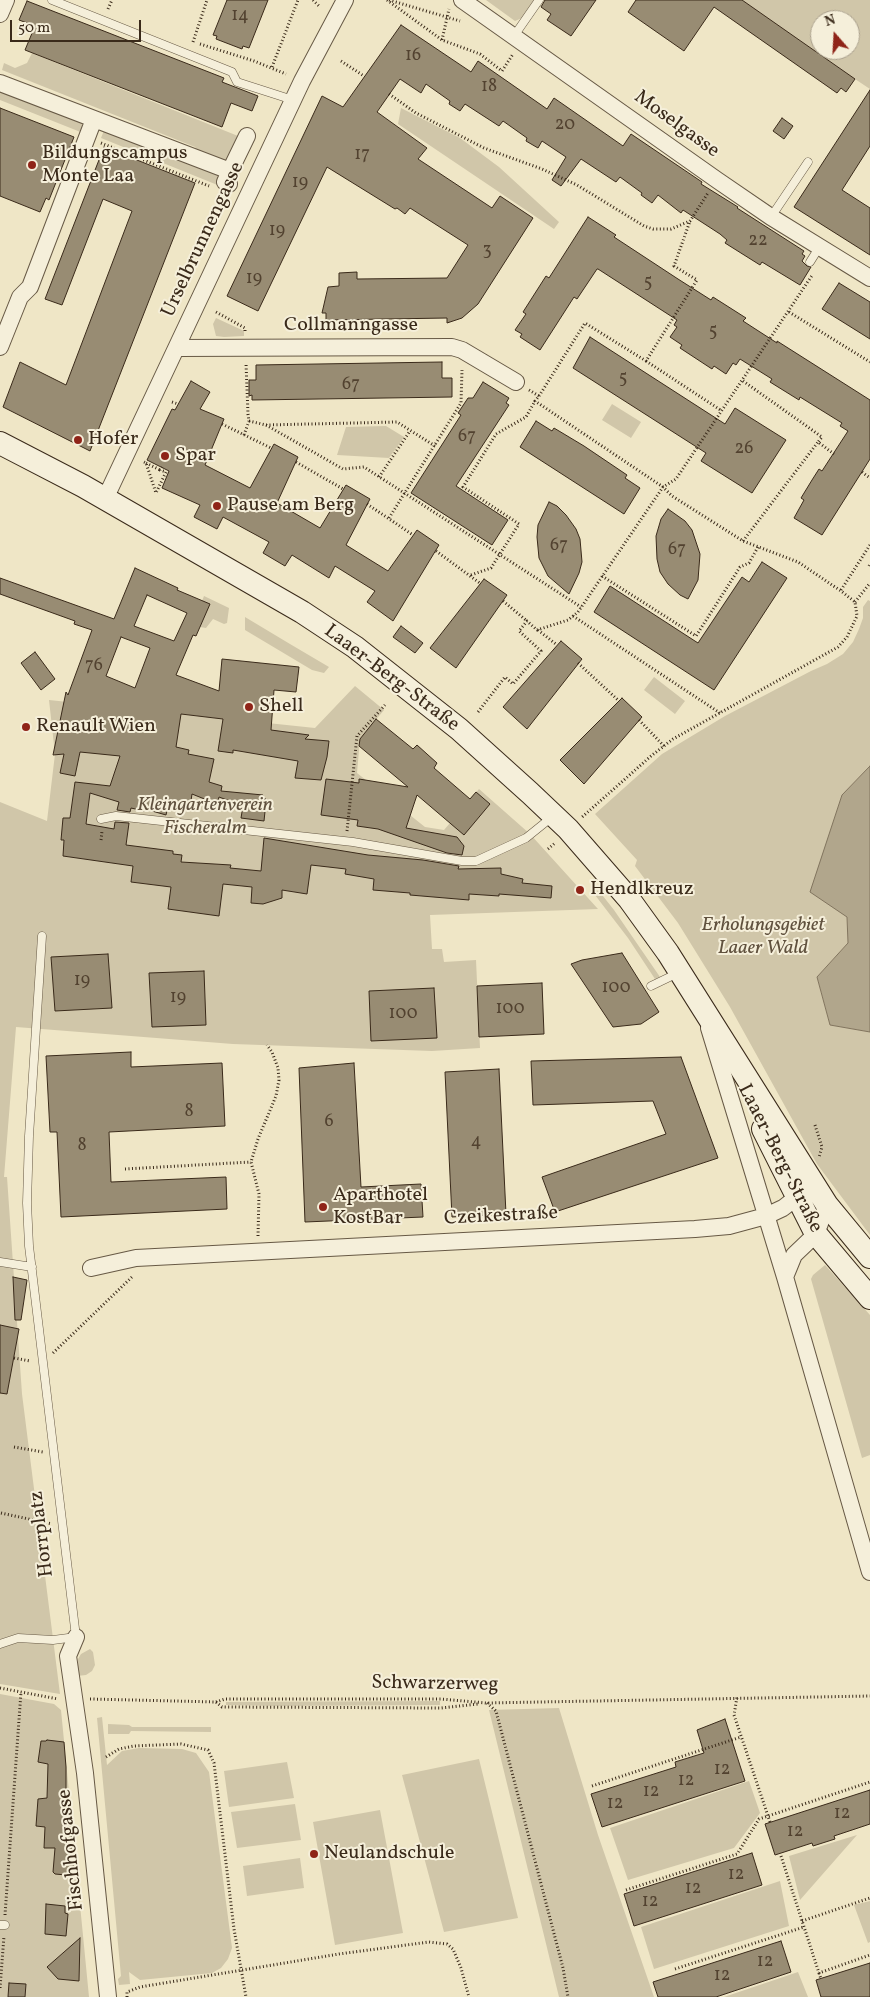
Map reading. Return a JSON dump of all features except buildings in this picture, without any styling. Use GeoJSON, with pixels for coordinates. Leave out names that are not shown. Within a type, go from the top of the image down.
{"type":"FeatureCollection","features":[{"type":"Feature","properties":{"kind":"main road","name":"Laaer-Berg-Straße"},"geometry":{"type":"LineString","coordinates":[[0,443],[105,499],[302,612],[355,647],[459,729],[561,822],[629,899],[680,972],[809,1182],[870,1257]]}},
{"type":"Feature","properties":{"kind":"main road","name":"Laaer-Berg-Straße"},"geometry":{"type":"LineString","coordinates":[[809,1182],[816,1234],[870,1298]]}},
{"type":"Feature","properties":{"kind":"street"},"geometry":{"type":"LineString","coordinates":[[0,14],[6,0]]}},
{"type":"Feature","properties":{"kind":"street","name":"Urselbrunnengasse"},"geometry":{"type":"LineString","coordinates":[[105,499],[293,100],[345,0]]}},
{"type":"Feature","properties":{"kind":"street","name":"Moselgasse"},"geometry":{"type":"LineString","coordinates":[[456,3],[514,36],[716,180],[771,217],[870,278]]}},
{"type":"Feature","properties":{"kind":"street"},"geometry":{"type":"LineString","coordinates":[[0,83],[94,119],[230,177],[248,136]]}},
{"type":"Feature","properties":{"kind":"street"},"geometry":{"type":"LineString","coordinates":[[0,347],[20,297],[30,287],[94,119]]}},
{"type":"Feature","properties":{"kind":"street","name":"Collmanngasse"},"geometry":{"type":"LineString","coordinates":[[177,348],[441,347],[462,350],[516,382]]}},
{"type":"Feature","properties":{"kind":"street"},"geometry":{"type":"LineString","coordinates":[[703,1009],[785,1277],[870,1572]]}},
{"type":"Feature","properties":{"kind":"street","name":"Czeikestraße"},"geometry":{"type":"LineString","coordinates":[[91,1268],[136,1258],[729,1226],[766,1216],[783,1208],[809,1182]]}},
{"type":"Feature","properties":{"kind":"street"},"geometry":{"type":"LineString","coordinates":[[785,1277],[794,1254],[816,1234],[826,1205]]}},
{"type":"Feature","properties":{"kind":"street","name":"Horrplatz"},"geometry":{"type":"LineString","coordinates":[[74,1699],[68,1656],[76,1637]]}},
{"type":"Feature","properties":{"kind":"street","name":"Fischhofgasse"},"geometry":{"type":"LineString","coordinates":[[74,1699],[85,1773],[108,1997]]}},
{"type":"Feature","properties":{"kind":"lane"},"geometry":{"type":"LineString","coordinates":[[52,0],[232,72],[237,82],[293,100]]}},
{"type":"Feature","properties":{"kind":"lane"},"geometry":{"type":"LineString","coordinates":[[514,36],[539,0]]}},
{"type":"Feature","properties":{"kind":"lane"},"geometry":{"type":"LineString","coordinates":[[771,217],[808,162]]}},
{"type":"Feature","properties":{"kind":"lane"},"geometry":{"type":"LineString","coordinates":[[810,262],[824,248]]}},
{"type":"Feature","properties":{"kind":"lane"},"geometry":{"type":"LineString","coordinates":[[101,819],[116,816],[346,842],[462,862],[476,861],[561,822]]}},
{"type":"Feature","properties":{"kind":"lane","name":"Horrplatz"},"geometry":{"type":"LineString","coordinates":[[42,936],[29,1136],[29,1246],[76,1637]]}},
{"type":"Feature","properties":{"kind":"lane"},"geometry":{"type":"LineString","coordinates":[[651,986],[680,972]]}},
{"type":"Feature","properties":{"kind":"lane"},"geometry":{"type":"LineString","coordinates":[[0,1262],[32,1267]]}},
{"type":"Feature","properties":{"kind":"lane"},"geometry":{"type":"LineString","coordinates":[[0,1644],[18,1638],[53,1640],[76,1637]]}},
{"type":"Feature","properties":{"kind":"path"},"geometry":{"type":"LineString","coordinates":[[108,9],[112,0]]}},
{"type":"Feature","properties":{"kind":"path"},"geometry":{"type":"LineString","coordinates":[[193,42],[207,0]]}},
{"type":"Feature","properties":{"kind":"path"},"geometry":{"type":"LineString","coordinates":[[272,67],[298,0]]}},
{"type":"Feature","properties":{"kind":"path"},"geometry":{"type":"LineString","coordinates":[[313,0],[319,6]]}},
{"type":"Feature","properties":{"kind":"path"},"geometry":{"type":"LineString","coordinates":[[388,0],[463,21]]}},
{"type":"Feature","properties":{"kind":"path"},"geometry":{"type":"LineString","coordinates":[[388,0],[442,40],[480,54],[502,71],[513,55]]}},
{"type":"Feature","properties":{"kind":"path"},"geometry":{"type":"LineString","coordinates":[[442,40],[447,17],[456,3]]}},
{"type":"Feature","properties":{"kind":"path"},"geometry":{"type":"LineString","coordinates":[[100,6],[117,12]]}},
{"type":"Feature","properties":{"kind":"path"},"geometry":{"type":"LineString","coordinates":[[184,38],[272,67],[286,74]]}},
{"type":"Feature","properties":{"kind":"path"},"geometry":{"type":"LineString","coordinates":[[341,61],[364,76]]}},
{"type":"Feature","properties":{"kind":"path"},"geometry":{"type":"LineString","coordinates":[[389,94],[416,113],[484,148],[542,168],[577,185],[644,226],[653,229],[671,230],[690,221]]}},
{"type":"Feature","properties":{"kind":"path"},"geometry":{"type":"LineString","coordinates":[[87,137],[196,180]]}},
{"type":"Feature","properties":{"kind":"path"},"geometry":{"type":"LineString","coordinates":[[646,362],[697,280],[674,266],[690,221],[716,180]]}},
{"type":"Feature","properties":{"kind":"path"},"geometry":{"type":"LineString","coordinates":[[537,630],[568,620],[581,607],[662,486],[676,479],[722,412],[789,312],[824,248]]}},
{"type":"Feature","properties":{"kind":"path"},"geometry":{"type":"LineString","coordinates":[[216,312],[245,328],[249,420],[244,435]]}},
{"type":"Feature","properties":{"kind":"path"},"geometry":{"type":"LineString","coordinates":[[789,312],[870,362]]}},
{"type":"Feature","properties":{"kind":"path"},"geometry":{"type":"LineString","coordinates":[[471,575],[492,568],[519,524],[463,487],[496,434],[526,417],[585,323],[722,412]]}},
{"type":"Feature","properties":{"kind":"path"},"geometry":{"type":"LineString","coordinates":[[389,518],[461,403],[462,350]]}},
{"type":"Feature","properties":{"kind":"path"},"geometry":{"type":"LineString","coordinates":[[742,381],[822,437],[743,542]]}},
{"type":"Feature","properties":{"kind":"path"},"geometry":{"type":"LineString","coordinates":[[516,382],[539,396]]}},
{"type":"Feature","properties":{"kind":"path"},"geometry":{"type":"LineString","coordinates":[[535,401],[662,486],[672,496],[743,542],[798,562],[856,602]]}},
{"type":"Feature","properties":{"kind":"path"},"geometry":{"type":"LineString","coordinates":[[172,402],[178,404]]}},
{"type":"Feature","properties":{"kind":"path"},"geometry":{"type":"LineString","coordinates":[[249,420],[266,425],[343,469],[364,467],[581,607]]}},
{"type":"Feature","properties":{"kind":"path"},"geometry":{"type":"LineString","coordinates":[[266,425],[397,422],[435,446]]}},
{"type":"Feature","properties":{"kind":"path"},"geometry":{"type":"LineString","coordinates":[[222,424],[272,448]]}},
{"type":"Feature","properties":{"kind":"path"},"geometry":{"type":"LineString","coordinates":[[380,477],[410,430]]}},
{"type":"Feature","properties":{"kind":"path"},"geometry":{"type":"LineString","coordinates":[[818,442],[834,454]]}},
{"type":"Feature","properties":{"kind":"path"},"geometry":{"type":"LineString","coordinates":[[296,462],[343,489]]}},
{"type":"Feature","properties":{"kind":"path"},"geometry":{"type":"LineString","coordinates":[[145,463],[161,469],[166,472],[156,493],[154,492],[145,463]]}},
{"type":"Feature","properties":{"kind":"path"},"geometry":{"type":"LineString","coordinates":[[862,472],[870,478]]}},
{"type":"Feature","properties":{"kind":"path"},"geometry":{"type":"LineString","coordinates":[[368,504],[413,535]]}},
{"type":"Feature","properties":{"kind":"path"},"geometry":{"type":"LineString","coordinates":[[840,590],[870,545]]}},
{"type":"Feature","properties":{"kind":"path"},"geometry":{"type":"LineString","coordinates":[[602,576],[696,636],[740,567],[749,563],[758,547]]}},
{"type":"Feature","properties":{"kind":"path"},"geometry":{"type":"LineString","coordinates":[[436,551],[481,584]]}},
{"type":"Feature","properties":{"kind":"path"},"geometry":{"type":"LineString","coordinates":[[548,849],[561,822],[673,739],[838,648],[853,627],[857,616],[856,602],[870,583]]}},
{"type":"Feature","properties":{"kind":"path"},"geometry":{"type":"LineString","coordinates":[[502,601],[558,645]]}},
{"type":"Feature","properties":{"kind":"path"},"geometry":{"type":"LineString","coordinates":[[573,616],[720,713]]}},
{"type":"Feature","properties":{"kind":"path"},"geometry":{"type":"LineString","coordinates":[[478,712],[505,677],[513,684],[541,651],[519,631],[527,622]]}},
{"type":"Feature","properties":{"kind":"path"},"geometry":{"type":"LineString","coordinates":[[578,663],[619,702]]}},
{"type":"Feature","properties":{"kind":"path"},"geometry":{"type":"LineString","coordinates":[[346,842],[357,736],[385,705]]}},
{"type":"Feature","properties":{"kind":"path"},"geometry":{"type":"LineString","coordinates":[[639,720],[664,746]]}},
{"type":"Feature","properties":{"kind":"path"},"geometry":{"type":"LineString","coordinates":[[258,1251],[259,1194],[251,1162],[258,1139],[276,1096],[279,1080],[278,1068],[267,1045]]}},
{"type":"Feature","properties":{"kind":"path"},"geometry":{"type":"LineString","coordinates":[[809,1182],[822,1147],[815,1125]]}},
{"type":"Feature","properties":{"kind":"path"},"geometry":{"type":"LineString","coordinates":[[125,1170],[251,1162]]}},
{"type":"Feature","properties":{"kind":"path"},"geometry":{"type":"LineString","coordinates":[[43,1363],[134,1276],[136,1258]]}},
{"type":"Feature","properties":{"kind":"path"},"geometry":{"type":"LineString","coordinates":[[14,1447],[54,1454]]}},
{"type":"Feature","properties":{"kind":"path"},"geometry":{"type":"LineString","coordinates":[[1,1513],[63,1526]]}},
{"type":"Feature","properties":{"kind":"path","name":"Schwarzerweg"},"geometry":{"type":"LineString","coordinates":[[0,1688],[60,1699],[216,1702],[225,1699],[441,1699],[486,1703],[870,1696]]}},
{"type":"Feature","properties":{"kind":"path"},"geometry":{"type":"LineString","coordinates":[[0,1988],[2,1925],[21,1692]]}},
{"type":"Feature","properties":{"kind":"path"},"geometry":{"type":"LineString","coordinates":[[737,1697],[734,1715],[770,1822]]}},
{"type":"Feature","properties":{"kind":"path"},"geometry":{"type":"LineString","coordinates":[[216,1702],[222,1707],[441,1708],[486,1703],[496,1711],[563,1968],[568,1997]]}},
{"type":"Feature","properties":{"kind":"path"},"geometry":{"type":"LineString","coordinates":[[592,1786],[741,1737]]}},
{"type":"Feature","properties":{"kind":"path"},"geometry":{"type":"LineString","coordinates":[[106,1757],[119,1749],[134,1746],[180,1744],[208,1750],[214,1763],[234,1928],[246,1997]]}},
{"type":"Feature","properties":{"kind":"path"},"geometry":{"type":"LineString","coordinates":[[626,1890],[737,1854],[759,1819],[870,1782]]}},
{"type":"Feature","properties":{"kind":"path"},"geometry":{"type":"LineString","coordinates":[[781,1856],[821,1979]]}},
{"type":"Feature","properties":{"kind":"path"},"geometry":{"type":"LineString","coordinates":[[802,1922],[870,1898]]}},
{"type":"Feature","properties":{"kind":"path"},"geometry":{"type":"LineString","coordinates":[[675,1969],[804,1927]]}},
{"type":"Feature","properties":{"kind":"path"},"geometry":{"type":"LineString","coordinates":[[127,1997],[127,1992],[140,1987],[429,1942],[447,1944],[453,1949],[461,1968],[469,1997]]}},
{"type":"Feature","properties":{"kind":"path"},"geometry":{"type":"LineString","coordinates":[[819,1973],[870,1955]]}},
{"type":"Feature","properties":{"kind":"green space"},"geometry":{"type":"Polygon","coordinates":[[[486,0],[534,0],[522,18],[515,21],[486,0]]]}},
{"type":"Feature","properties":{"kind":"green space"},"geometry":{"type":"Polygon","coordinates":[[[742,0],[870,0],[870,89],[828,60],[860,60],[860,10],[810,10],[810,47],[742,0]]]}},
{"type":"Feature","properties":{"kind":"green space"},"geometry":{"type":"Polygon","coordinates":[[[32,53],[243,138],[229,167],[200,154],[195,147],[2,70],[4,63],[15,68],[27,63],[32,53]]]}},
{"type":"Feature","properties":{"kind":"green space"},"geometry":{"type":"Polygon","coordinates":[[[0,89],[87,123],[83,133],[0,100],[0,89]]]}},
{"type":"Feature","properties":{"kind":"green space"},"geometry":{"type":"Polygon","coordinates":[[[401,108],[460,138],[499,167],[559,222],[554,229],[398,124],[401,108]]]}},
{"type":"Feature","properties":{"kind":"green space"},"geometry":{"type":"Polygon","coordinates":[[[105,128],[224,176],[220,186],[101,138],[105,128]]]}},
{"type":"Feature","properties":{"kind":"green space"},"geometry":{"type":"Polygon","coordinates":[[[216,318],[244,331],[244,336],[216,336],[213,324],[216,318]]]}},
{"type":"Feature","properties":{"kind":"green space"},"geometry":{"type":"Polygon","coordinates":[[[612,404],[641,422],[631,438],[602,420],[612,404]]]}},
{"type":"Feature","properties":{"kind":"green space"},"geometry":{"type":"Polygon","coordinates":[[[386,426],[404,437],[389,458],[337,455],[346,427],[386,426]]]}},
{"type":"Feature","properties":{"kind":"green space"},"geometry":{"type":"Polygon","coordinates":[[[204,596],[229,608],[227,623],[224,624],[213,619],[206,628],[200,627],[204,596]]]}},
{"type":"Feature","properties":{"kind":"green space","name":"Erholungsgebiet Laaer Wald"},"geometry":{"type":"Polygon","coordinates":[[[868,600],[870,601],[870,766],[842,795],[848,943],[817,977],[830,1025],[870,1032],[870,1235],[817,1164],[730,1007],[678,923],[635,866],[637,860],[595,814],[662,754],[725,716],[843,654],[853,642],[863,618],[863,607],[868,600]]]}},
{"type":"Feature","properties":{"kind":"green space"},"geometry":{"type":"Polygon","coordinates":[[[245,617],[329,667],[324,673],[312,670],[245,630],[245,617]]]}},
{"type":"Feature","properties":{"kind":"green space"},"geometry":{"type":"Polygon","coordinates":[[[654,677],[685,701],[675,714],[644,690],[654,677]]]}},
{"type":"Feature","properties":{"kind":"green space","name":"Kleingartenverein Fischeralm"},"geometry":{"type":"Polygon","coordinates":[[[355,686],[384,710],[360,739],[357,773],[425,827],[444,830],[479,789],[530,834],[598,909],[430,915],[432,949],[442,949],[444,962],[476,960],[480,1048],[432,1051],[233,1044],[16,1027],[4,1177],[7,1177],[22,1394],[60,1694],[0,1684],[0,802],[47,821],[55,754],[49,700],[315,728],[355,686]]]}},
{"type":"Feature","properties":{"kind":"green space"},"geometry":{"type":"Polygon","coordinates":[[[594,890],[599,891],[614,910],[660,977],[655,979],[628,938],[595,895],[594,890]]]}},
{"type":"Feature","properties":{"kind":"green space"},"geometry":{"type":"Polygon","coordinates":[[[825,1265],[870,1315],[870,1455],[862,1458],[811,1279],[825,1265]]]}},
{"type":"Feature","properties":{"kind":"green space"},"geometry":{"type":"Polygon","coordinates":[[[90,1649],[93,1652],[95,1665],[92,1671],[86,1675],[77,1676],[78,1659],[81,1654],[90,1649]]]}},
{"type":"Feature","properties":{"kind":"green space"},"geometry":{"type":"Polygon","coordinates":[[[0,1694],[54,1704],[61,1710],[89,1997],[0,1997],[0,1694]]]}},
{"type":"Feature","properties":{"kind":"green space"},"geometry":{"type":"Polygon","coordinates":[[[440,1701],[440,1705],[226,1705],[226,1702],[440,1701]]]}},
{"type":"Feature","properties":{"kind":"green space"},"geometry":{"type":"Polygon","coordinates":[[[559,1708],[598,1835],[654,1997],[559,1997],[489,1710],[559,1708]]]}},
{"type":"Feature","properties":{"kind":"green space"},"geometry":{"type":"Polygon","coordinates":[[[102,1717],[107,1765],[122,1751],[139,1748],[182,1749],[196,1753],[209,1772],[232,1948],[228,1959],[221,1968],[212,1973],[140,1980],[129,1972],[130,1984],[119,1985],[118,1979],[121,1976],[97,1718],[102,1717]]]}},
{"type":"Feature","properties":{"kind":"green space"},"geometry":{"type":"Polygon","coordinates":[[[108,1724],[129,1725],[132,1727],[211,1727],[211,1732],[131,1731],[129,1734],[108,1734],[108,1724]]]}},
{"type":"Feature","properties":{"kind":"green space"},"geometry":{"type":"Polygon","coordinates":[[[479,1759],[518,1918],[444,1932],[402,1775],[479,1759]]]}},
{"type":"Feature","properties":{"kind":"green space"},"geometry":{"type":"Polygon","coordinates":[[[287,1762],[294,1798],[229,1807],[224,1771],[287,1762]]]}},
{"type":"Feature","properties":{"kind":"green space"},"geometry":{"type":"Polygon","coordinates":[[[749,1781],[760,1813],[734,1848],[628,1880],[610,1828],[749,1781]]]}},
{"type":"Feature","properties":{"kind":"green space"},"geometry":{"type":"Polygon","coordinates":[[[295,1804],[301,1840],[237,1848],[231,1812],[295,1804]]]}},
{"type":"Feature","properties":{"kind":"green space"},"geometry":{"type":"Polygon","coordinates":[[[380,1810],[403,1933],[335,1945],[313,1822],[380,1810]]]}},
{"type":"Feature","properties":{"kind":"green space"},"geometry":{"type":"Polygon","coordinates":[[[857,1835],[800,1900],[789,1856],[857,1835]]]}},
{"type":"Feature","properties":{"kind":"green space"},"geometry":{"type":"Polygon","coordinates":[[[300,1858],[304,1888],[247,1896],[243,1866],[300,1858]]]}},
{"type":"Feature","properties":{"kind":"green space"},"geometry":{"type":"Polygon","coordinates":[[[780,1881],[789,1926],[654,1969],[641,1927],[780,1881]]]}},
{"type":"Feature","properties":{"kind":"green space"},"geometry":{"type":"Polygon","coordinates":[[[870,1901],[870,1942],[868,1943],[854,1905],[870,1901]]]}},
{"type":"Feature","properties":{"kind":"green space"},"geometry":{"type":"Polygon","coordinates":[[[798,1972],[808,1997],[724,1997],[798,1972]]]}},
{"type":"Feature","properties":{"kind":"shaded area"},"geometry":{"type":"Polygon","coordinates":[[[870,766],[870,1032],[830,1025],[817,977],[848,943],[847,917],[810,892],[842,795],[870,766]]]}},
{"type":"Feature","properties":{"kind":"place","name":"Bildungscampus Monte Laa"},"geometry":{"type":"Point","coordinates":[32,165]}},
{"type":"Feature","properties":{"kind":"place","name":"Hofer"},"geometry":{"type":"Point","coordinates":[78,440]}},
{"type":"Feature","properties":{"kind":"place","name":"Spar"},"geometry":{"type":"Point","coordinates":[165,456]}},
{"type":"Feature","properties":{"kind":"place","name":"Pause am Berg"},"geometry":{"type":"Point","coordinates":[217,506]}},
{"type":"Feature","properties":{"kind":"place","name":"Shell"},"geometry":{"type":"Point","coordinates":[249,707]}},
{"type":"Feature","properties":{"kind":"place","name":"Renault Wien"},"geometry":{"type":"Point","coordinates":[26,727]}},
{"type":"Feature","properties":{"kind":"place","name":"Hendlkreuz"},"geometry":{"type":"Point","coordinates":[580,890]}},
{"type":"Feature","properties":{"kind":"place","name":"Aparthotel KostBar"},"geometry":{"type":"Point","coordinates":[323,1207]}},
{"type":"Feature","properties":{"kind":"place","name":"Neulandschule"},"geometry":{"type":"Point","coordinates":[314,1854]}}]}
